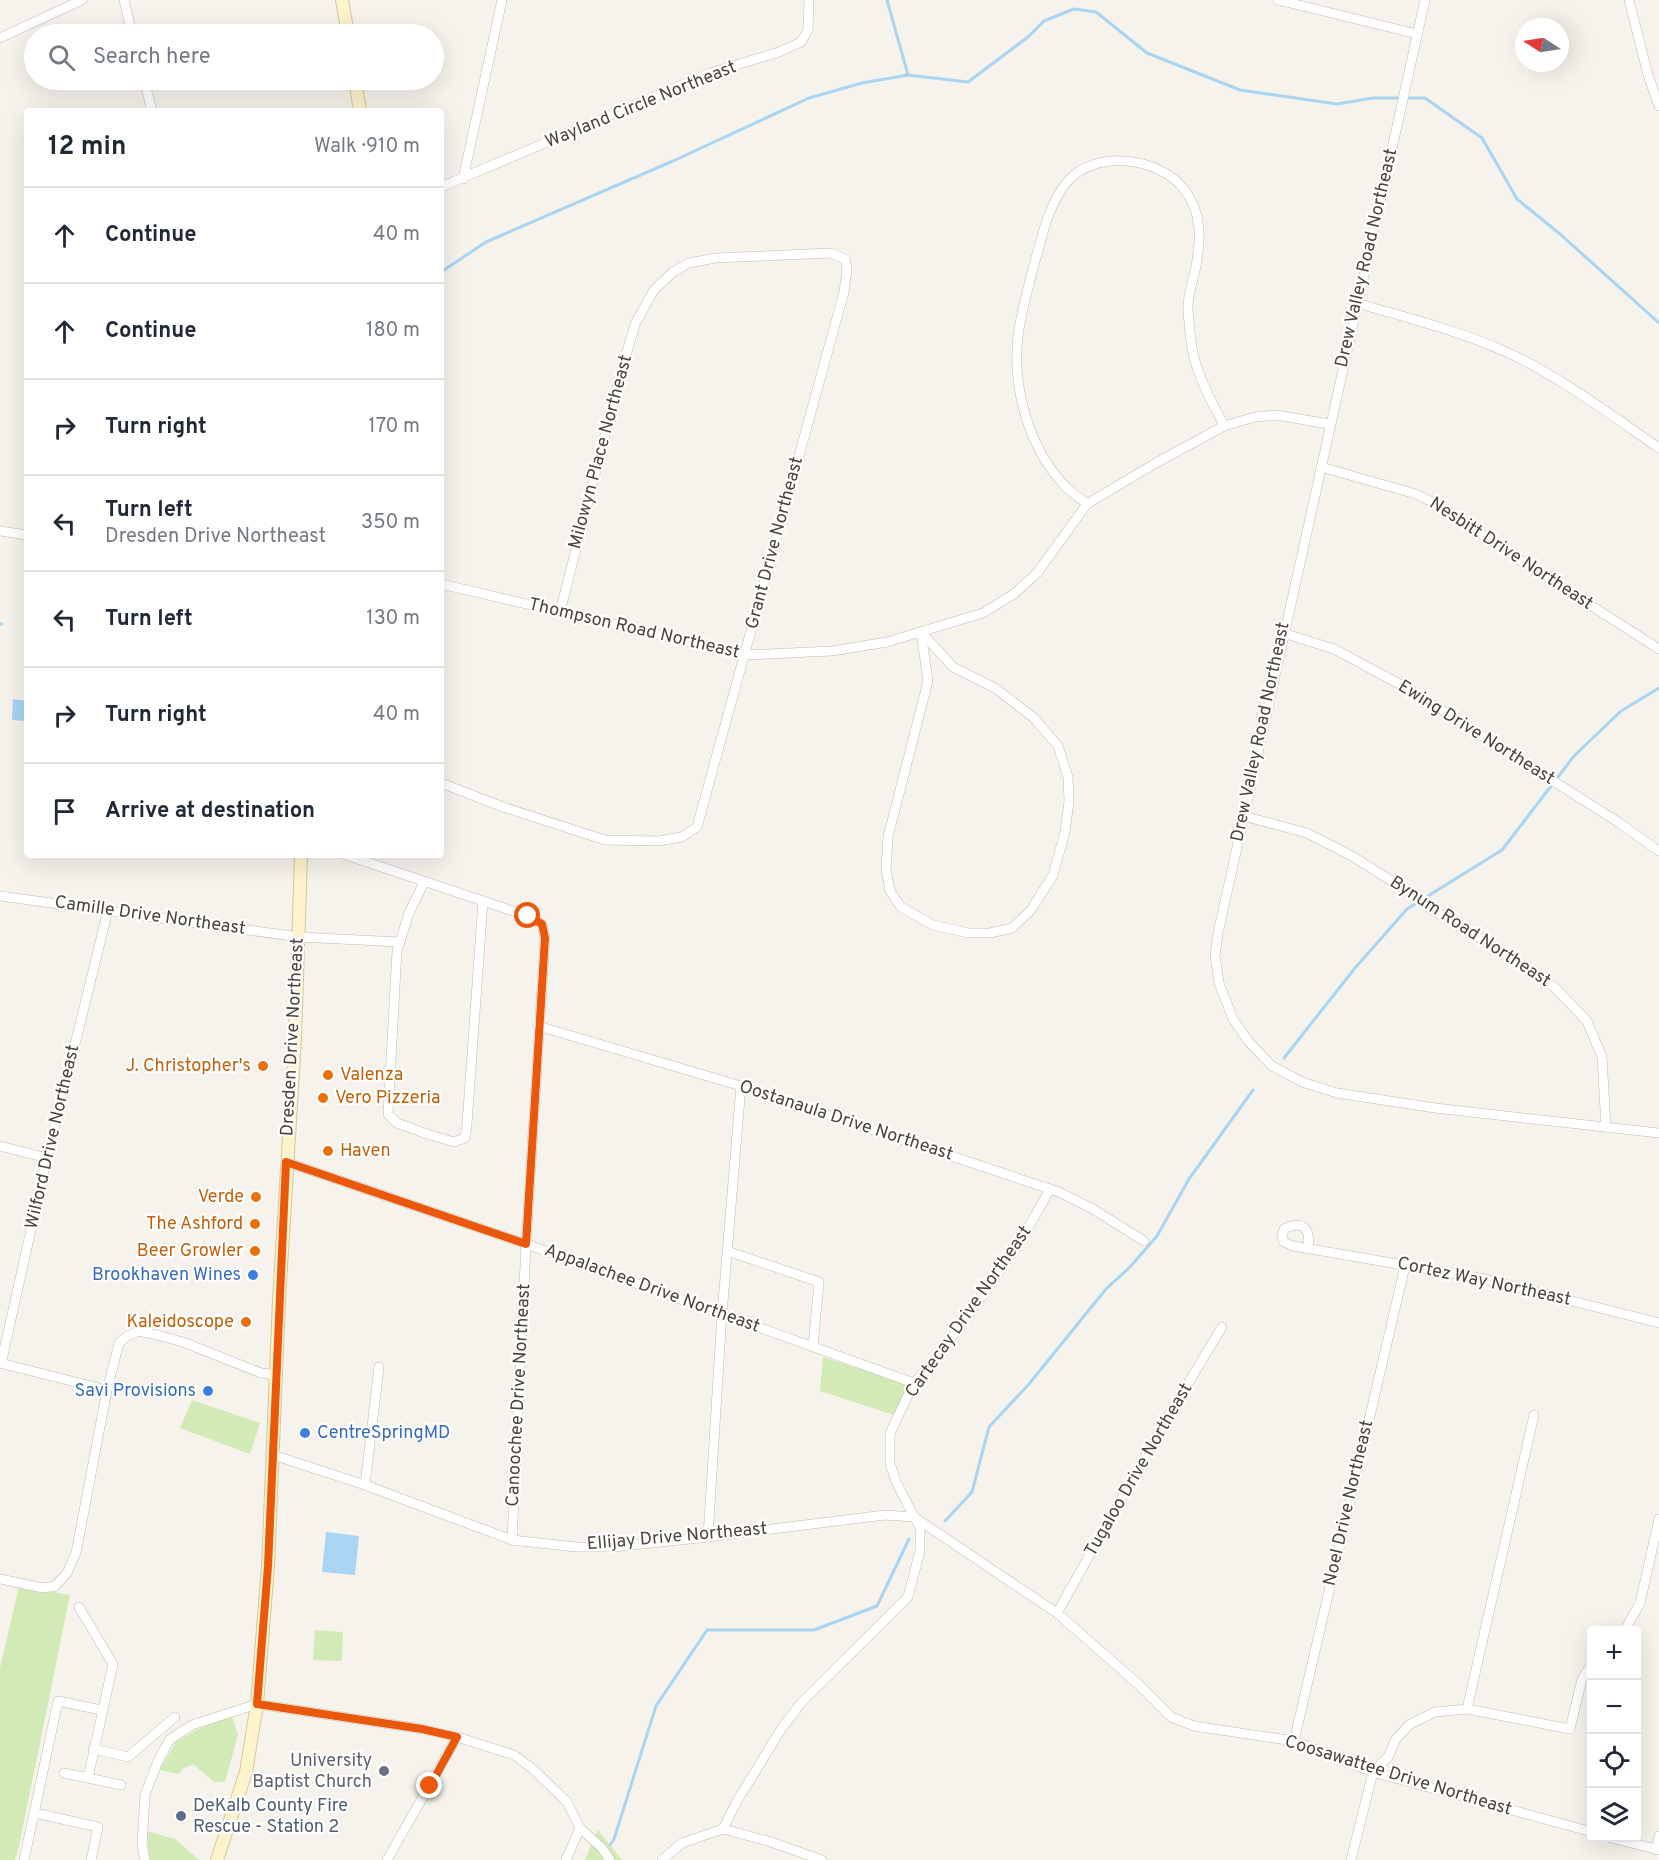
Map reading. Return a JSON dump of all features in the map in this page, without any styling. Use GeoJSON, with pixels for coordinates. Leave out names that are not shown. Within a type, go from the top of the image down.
{"type":"FeatureCollection","features":[{"type":"Feature","properties":{"kind":"street"},"geometry":{"type":"LineString","coordinates":[[30,24],[82,0]]}},
{"type":"Feature","properties":{"kind":"street"},"geometry":{"type":"LineString","coordinates":[[124,0],[130,24]]}},
{"type":"Feature","properties":{"kind":"street"},"geometry":{"type":"LineString","coordinates":[[342,0],[346,24]]}},
{"type":"Feature","properties":{"kind":"street"},"geometry":{"type":"LineString","coordinates":[[463,179],[501,0]]}},
{"type":"Feature","properties":{"kind":"street","name":"Wayland Circle Northeast"},"geometry":{"type":"LineString","coordinates":[[444,186],[710,73],[779,52],[801,42],[808,30],[809,0]]}},
{"type":"Feature","properties":{"kind":"street"},"geometry":{"type":"LineString","coordinates":[[1278,0],[1417,34]]}},
{"type":"Feature","properties":{"kind":"street","name":"Drew Valley Road Northeast"},"geometry":{"type":"LineString","coordinates":[[1425,0],[1329,424],[1218,933],[1215,956],[1219,983],[1233,1019],[1249,1042],[1272,1066],[1302,1082],[1337,1093],[1435,1107],[1659,1133]]}},
{"type":"Feature","properties":{"kind":"street"},"geometry":{"type":"LineString","coordinates":[[1629,0],[1648,75],[1659,106]]}},
{"type":"Feature","properties":{"kind":"street"},"geometry":{"type":"LineString","coordinates":[[0,38],[24,27]]}},
{"type":"Feature","properties":{"kind":"street"},"geometry":{"type":"LineString","coordinates":[[147,90],[151,108]]}},
{"type":"Feature","properties":{"kind":"street"},"geometry":{"type":"LineString","coordinates":[[357,90],[360,108]]}},
{"type":"Feature","properties":{"kind":"street"},"geometry":{"type":"LineString","coordinates":[[1087,504],[1066,487],[1042,456],[1030,428],[1020,392],[1018,363],[1020,326],[1042,235],[1053,203],[1067,181],[1078,171],[1095,164],[1122,160],[1146,163],[1164,172],[1184,189],[1198,214],[1200,238],[1188,308],[1192,347],[1199,373],[1224,426]]}},
{"type":"Feature","properties":{"kind":"street","name":"Milowyn Place Northeast"},"geometry":{"type":"LineString","coordinates":[[560,612],[635,324],[651,296],[673,272],[688,263],[715,258],[831,253],[845,259],[847,269],[838,312]]}},
{"type":"Feature","properties":{"kind":"street"},"geometry":{"type":"LineString","coordinates":[[1357,303],[1462,334],[1506,352],[1561,382],[1659,448]]}},
{"type":"Feature","properties":{"kind":"street","name":"Grant Drive Northeast"},"geometry":{"type":"LineString","coordinates":[[444,784],[503,807],[605,840],[658,841],[682,837],[696,827],[838,312]]}},
{"type":"Feature","properties":{"kind":"street","name":"Thompson Road Northeast"},"geometry":{"type":"LineString","coordinates":[[444,585],[745,655],[832,651],[887,642],[983,613],[1014,594],[1037,573],[1087,504],[1224,426],[1255,417],[1275,415],[1329,424]]}},
{"type":"Feature","properties":{"kind":"street","name":"Nesbitt Drive Northeast"},"geometry":{"type":"LineString","coordinates":[[1321,467],[1416,494],[1440,506],[1659,649]]}},
{"type":"Feature","properties":{"kind":"street"},"geometry":{"type":"LineString","coordinates":[[0,531],[24,535]]}},
{"type":"Feature","properties":{"kind":"street"},"geometry":{"type":"LineString","coordinates":[[921,632],[953,667],[995,688],[1034,718],[1058,746],[1068,777],[1069,801],[1066,822],[1053,875],[1031,910],[1012,927],[990,933],[968,933],[933,925],[900,907],[890,891],[886,869],[888,837],[928,681],[921,632]]}},
{"type":"Feature","properties":{"kind":"street","name":"Ewing Drive Northeast"},"geometry":{"type":"LineString","coordinates":[[1283,633],[1334,649],[1407,688],[1618,822],[1659,851]]}},
{"type":"Feature","properties":{"kind":"street","name":"Bynum Road Northeast"},"geometry":{"type":"LineString","coordinates":[[1243,816],[1307,833],[1352,856],[1554,987],[1587,1022],[1602,1057],[1606,1127]]}},
{"type":"Feature","properties":{"kind":"street","name":"Dresden Drive Northeast"},"geometry":{"type":"LineString","coordinates":[[218,1860],[246,1772],[257,1704],[273,1455],[286,1162],[295,1039],[301,858]]}},
{"type":"Feature","properties":{"kind":"street"},"geometry":{"type":"LineString","coordinates":[[355,858],[483,901],[467,1124],[465,1138],[454,1142],[397,1124],[388,1114],[397,951],[409,913],[424,882]]}},
{"type":"Feature","properties":{"kind":"street","name":"Camille Drive Northeast"},"geometry":{"type":"LineString","coordinates":[[0,896],[299,937],[400,942]]}},
{"type":"Feature","properties":{"kind":"street","name":"Canoochee Drive Northeast"},"geometry":{"type":"LineString","coordinates":[[483,901],[528,916],[542,924],[545,938],[526,1244],[512,1540]]}},
{"type":"Feature","properties":{"kind":"street","name":"Wilford Drive Northeast"},"geometry":{"type":"LineString","coordinates":[[1,1364],[47,1158],[108,910]]}},
{"type":"Feature","properties":{"kind":"street","name":"Oostanaula Drive Northeast"},"geometry":{"type":"LineString","coordinates":[[538,1026],[741,1086],[1050,1189],[1076,1199],[1144,1241]]}},
{"type":"Feature","properties":{"kind":"street"},"geometry":{"type":"LineString","coordinates":[[708,1537],[722,1314],[741,1086]]}},
{"type":"Feature","properties":{"kind":"street"},"geometry":{"type":"LineString","coordinates":[[0,1146],[47,1158]]}},
{"type":"Feature","properties":{"kind":"street","name":"Appalachee Drive Northeast"},"geometry":{"type":"LineString","coordinates":[[286,1162],[526,1244],[914,1383]]}},
{"type":"Feature","properties":{"kind":"street","name":"Cartecay Drive Northeast"},"geometry":{"type":"LineString","coordinates":[[723,1829],[737,1801],[782,1728],[801,1703],[908,1597],[920,1551],[920,1528],[896,1482],[890,1463],[890,1433],[914,1383],[936,1359],[990,1285],[1026,1232],[1050,1189]]}},
{"type":"Feature","properties":{"kind":"street","name":"Cortez Way Northeast"},"geometry":{"type":"LineString","coordinates":[[1308,1248],[1485,1279],[1659,1323]]}},
{"type":"Feature","properties":{"kind":"street"},"geometry":{"type":"LineString","coordinates":[[727,1251],[819,1282],[813,1346]]}},
{"type":"Feature","properties":{"kind":"street","name":"Noel Drive Northeast"},"geometry":{"type":"LineString","coordinates":[[1294,1742],[1405,1266]]}},
{"type":"Feature","properties":{"kind":"street","name":"Tugaloo Drive Northeast"},"geometry":{"type":"LineString","coordinates":[[1057,1613],[1164,1424],[1222,1328]]}},
{"type":"Feature","properties":{"kind":"street"},"geometry":{"type":"LineString","coordinates":[[0,1579],[43,1588],[55,1586],[67,1573],[76,1553],[107,1390],[119,1343],[127,1336],[139,1331],[183,1342],[261,1373],[276,1376]]}},
{"type":"Feature","properties":{"kind":"street"},"geometry":{"type":"LineString","coordinates":[[1,1364],[107,1390]]}},
{"type":"Feature","properties":{"kind":"street"},"geometry":{"type":"LineString","coordinates":[[365,1485],[379,1367]]}},
{"type":"Feature","properties":{"kind":"street"},"geometry":{"type":"LineString","coordinates":[[1467,1709],[1534,1415]]}},
{"type":"Feature","properties":{"kind":"street","name":"Ellijay Drive Northeast"},"geometry":{"type":"LineString","coordinates":[[273,1455],[365,1485],[512,1540],[576,1547],[708,1537],[885,1515],[914,1517]]}},
{"type":"Feature","properties":{"kind":"street","name":"Coosawattee Drive Northeast"},"geometry":{"type":"LineString","coordinates":[[914,1517],[1057,1613],[1171,1717],[1194,1726],[1294,1742],[1373,1772],[1587,1831]]}},
{"type":"Feature","properties":{"kind":"street"},"geometry":{"type":"LineString","coordinates":[[1627,1626],[1640,1603],[1659,1520]]}},
{"type":"Feature","properties":{"kind":"street"},"geometry":{"type":"LineString","coordinates":[[79,1607],[113,1664],[101,1710],[88,1778]]}},
{"type":"Feature","properties":{"kind":"street"},"geometry":{"type":"LineString","coordinates":[[1351,1860],[1373,1772],[1388,1756],[1396,1739],[1410,1724],[1435,1712],[1467,1709],[1570,1729],[1582,1679],[1587,1672]]}},
{"type":"Feature","properties":{"kind":"street"},"geometry":{"type":"LineString","coordinates":[[24,1860],[58,1701],[101,1710]]}},
{"type":"Feature","properties":{"kind":"street"},"geometry":{"type":"LineString","coordinates":[[145,1860],[142,1845],[145,1795],[158,1761],[170,1739],[192,1725],[257,1704],[422,1729],[457,1737],[514,1755],[533,1768],[567,1802],[580,1828],[602,1848],[610,1860]]}},
{"type":"Feature","properties":{"kind":"street"},"geometry":{"type":"LineString","coordinates":[[93,1749],[128,1757],[175,1717]]}},
{"type":"Feature","properties":{"kind":"street"},"geometry":{"type":"LineString","coordinates":[[387,1860],[457,1737]]}},
{"type":"Feature","properties":{"kind":"street"},"geometry":{"type":"LineString","coordinates":[[64,1773],[121,1785]]}},
{"type":"Feature","properties":{"kind":"street"},"geometry":{"type":"LineString","coordinates":[[35,1813],[98,1827],[91,1860]]}},
{"type":"Feature","properties":{"kind":"street"},"geometry":{"type":"LineString","coordinates":[[566,1860],[580,1828]]}},
{"type":"Feature","properties":{"kind":"street"},"geometry":{"type":"LineString","coordinates":[[662,1860],[682,1843],[723,1829],[768,1841],[822,1860]]}},
{"type":"Feature","properties":{"kind":"street"},"geometry":{"type":"LineString","coordinates":[[1627,1842],[1658,1850],[1659,1836]]}},
{"type":"Feature","properties":{"kind":"green space"},"geometry":{"type":"Polygon","coordinates":[[[823,1357],[909,1385],[894,1415],[820,1391],[823,1357]]]}},
{"type":"Feature","properties":{"kind":"green space"},"geometry":{"type":"Polygon","coordinates":[[[192,1400],[260,1423],[250,1454],[180,1428],[192,1400]]]}},
{"type":"Feature","properties":{"kind":"green space"},"geometry":{"type":"Polygon","coordinates":[[[19,1586],[70,1595],[19,1846],[15,1860],[0,1860],[0,1668],[19,1586]]]}},
{"type":"Feature","properties":{"kind":"green space"},"geometry":{"type":"Polygon","coordinates":[[[315,1630],[343,1632],[342,1661],[313,1660],[315,1630]]]}},
{"type":"Feature","properties":{"kind":"green space"},"geometry":{"type":"Polygon","coordinates":[[[232,1716],[238,1735],[225,1782],[214,1782],[193,1764],[184,1768],[179,1774],[159,1770],[176,1742],[196,1730],[232,1716]]]}},
{"type":"Feature","properties":{"kind":"green space"},"geometry":{"type":"Polygon","coordinates":[[[598,1830],[622,1860],[585,1860],[598,1830]]]}},
{"type":"Feature","properties":{"kind":"green space"},"geometry":{"type":"Polygon","coordinates":[[[146,1831],[175,1839],[199,1860],[150,1860],[146,1831]]]}},
{"type":"Feature","properties":{"kind":"water"},"geometry":{"type":"Polygon","coordinates":[[[13,699],[24,701],[24,721],[12,720],[13,699]]]}},
{"type":"Feature","properties":{"kind":"water"},"geometry":{"type":"Polygon","coordinates":[[[326,1532],[359,1536],[355,1575],[322,1572],[326,1532]]]}},
{"type":"Feature","properties":{"kind":"waterway"},"geometry":{"type":"LineString","coordinates":[[887,0],[908,75]]}},
{"type":"Feature","properties":{"kind":"waterway"},"geometry":{"type":"LineString","coordinates":[[444,270],[486,242],[673,161],[809,98],[862,83],[908,75],[968,82],[1028,37],[1044,21],[1074,9],[1096,12],[1147,53],[1240,90],[1337,104],[1373,98],[1425,98],[1482,138],[1517,199],[1560,234],[1659,323]]}},
{"type":"Feature","properties":{"kind":"waterway"},"geometry":{"type":"LineString","coordinates":[[1284,1058],[1355,968],[1407,909],[1502,850],[1574,756],[1621,711],[1659,688]]}},
{"type":"Feature","properties":{"kind":"waterway"},"geometry":{"type":"LineString","coordinates":[[945,1521],[972,1492],[989,1427],[1029,1384],[1106,1289],[1130,1267],[1157,1236],[1189,1179],[1253,1090]]}},
{"type":"Feature","properties":{"kind":"waterway"},"geometry":{"type":"LineString","coordinates":[[610,1845],[614,1839],[656,1706],[707,1630],[814,1630],[877,1606],[909,1539]]}},
{"type":"Feature","properties":{"kind":"place","name":"J. Christopher's"},"geometry":{"type":"Point","coordinates":[263,1066]}},
{"type":"Feature","properties":{"kind":"place","name":"Valenza"},"geometry":{"type":"Point","coordinates":[328,1075]}},
{"type":"Feature","properties":{"kind":"place","name":"Vero Pizzeria"},"geometry":{"type":"Point","coordinates":[323,1098]}},
{"type":"Feature","properties":{"kind":"place","name":"Haven"},"geometry":{"type":"Point","coordinates":[328,1151]}},
{"type":"Feature","properties":{"kind":"place","name":"Verde"},"geometry":{"type":"Point","coordinates":[256,1197]}},
{"type":"Feature","properties":{"kind":"place","name":"The Ashford"},"geometry":{"type":"Point","coordinates":[255,1224]}},
{"type":"Feature","properties":{"kind":"place","name":"Beer Growler"},"geometry":{"type":"Point","coordinates":[255,1251]}},
{"type":"Feature","properties":{"kind":"place","name":"Brookhaven Wines"},"geometry":{"type":"Point","coordinates":[253,1275]}},
{"type":"Feature","properties":{"kind":"place","name":"Kaleidoscope"},"geometry":{"type":"Point","coordinates":[246,1322]}},
{"type":"Feature","properties":{"kind":"place","name":"Savi Provisions"},"geometry":{"type":"Point","coordinates":[208,1391]}},
{"type":"Feature","properties":{"kind":"place","name":"CentreSpringMD"},"geometry":{"type":"Point","coordinates":[305,1433]}},
{"type":"Feature","properties":{"kind":"place","name":"University Baptist Church"},"geometry":{"type":"Point","coordinates":[384,1771]}},
{"type":"Feature","properties":{"kind":"place","name":"DeKalb County Fire Rescue - Station 2"},"geometry":{"type":"Point","coordinates":[181,1816]}},
{"type":"Feature","properties":{"kind":"route"},"geometry":{"type":"LineString","coordinates":[[430,1786],[457,1737],[422,1729],[257,1704],[268,1566],[286,1162],[526,1244],[545,938],[542,924],[528,916]]}}]}
